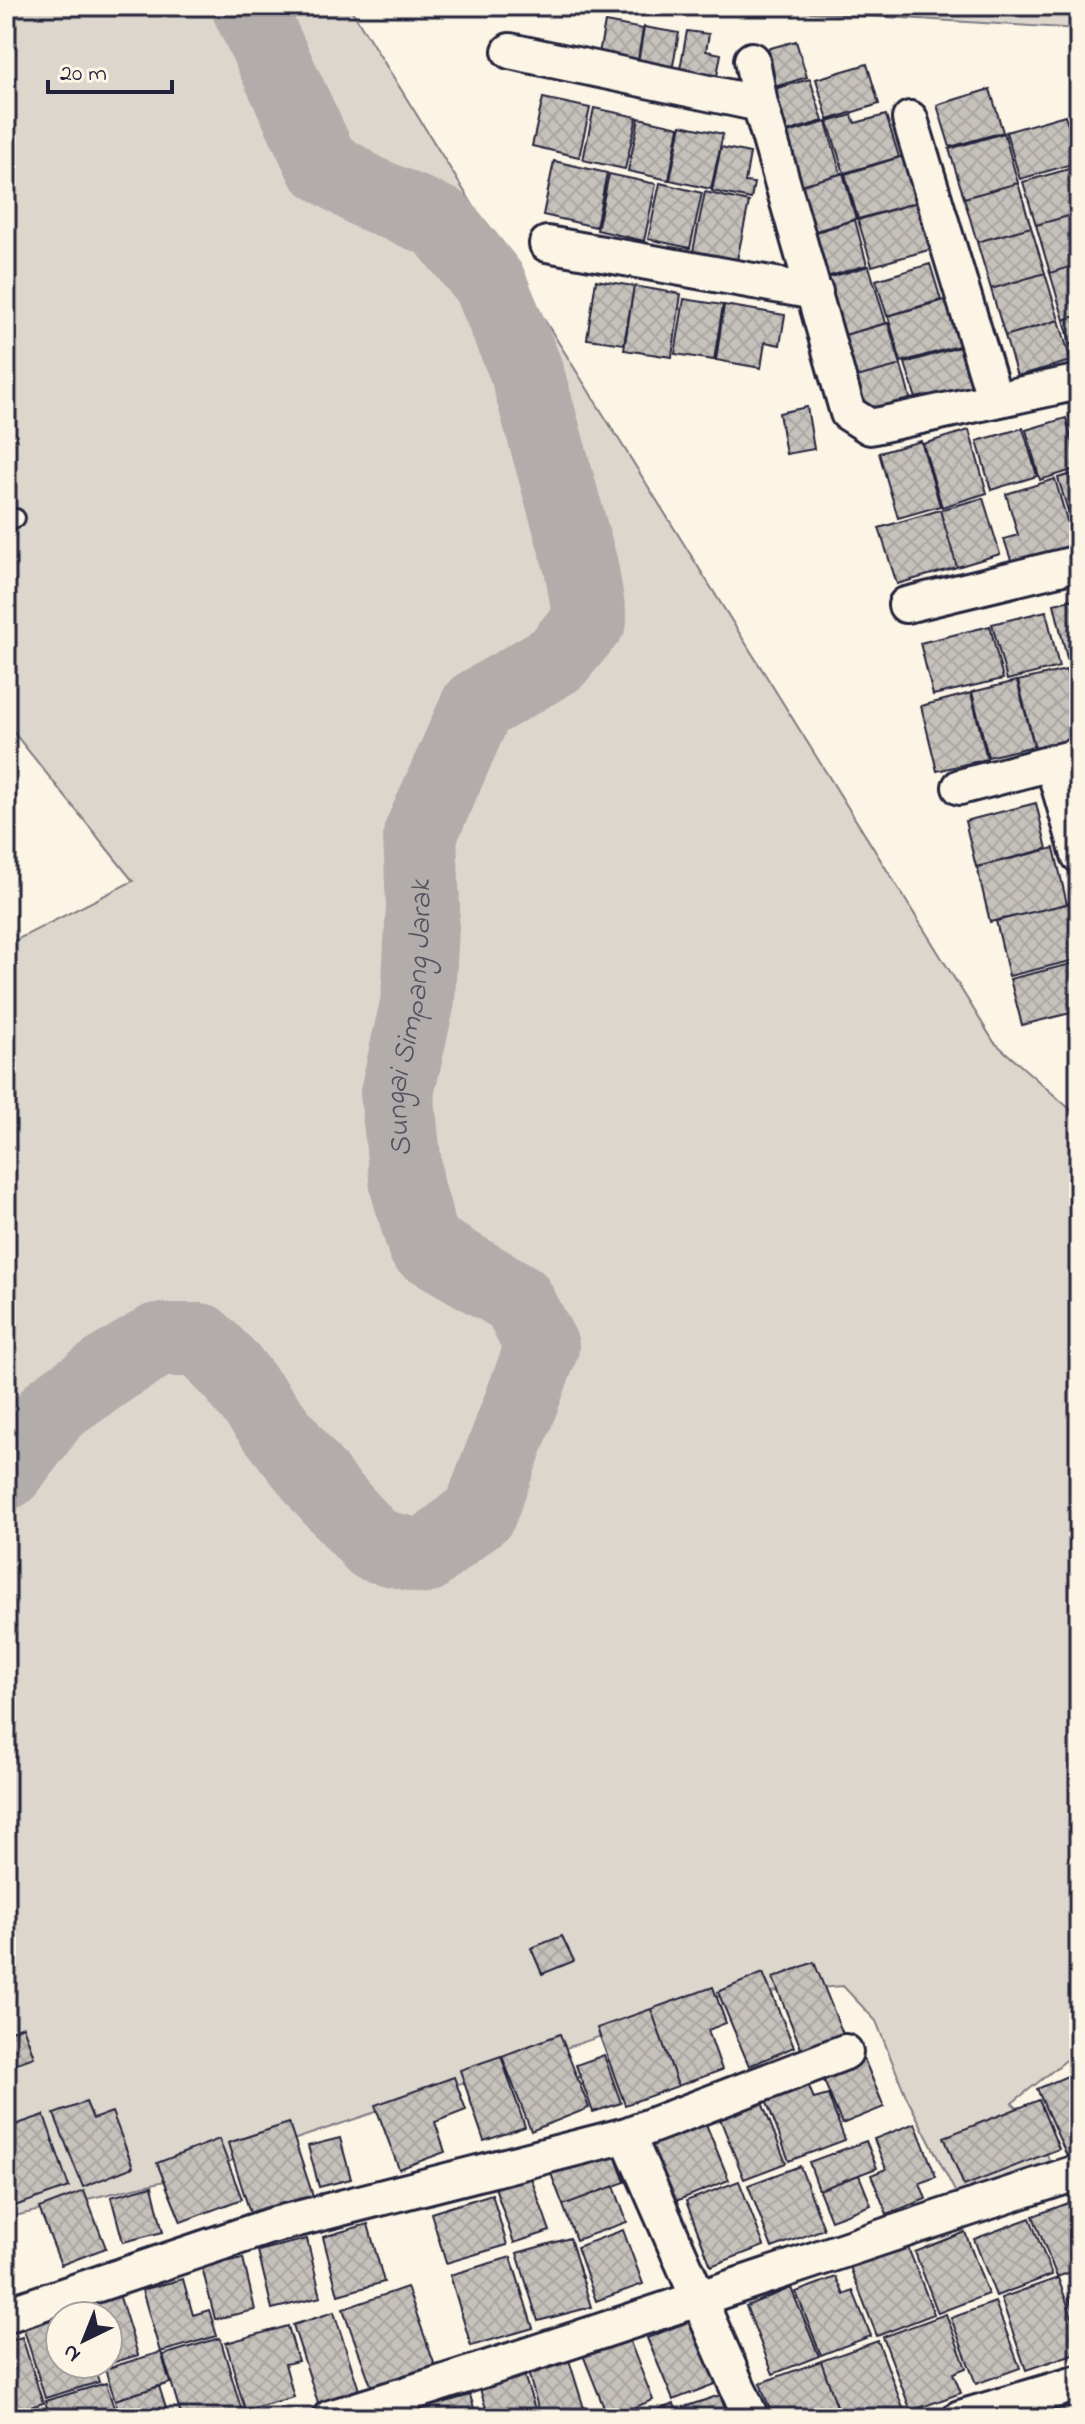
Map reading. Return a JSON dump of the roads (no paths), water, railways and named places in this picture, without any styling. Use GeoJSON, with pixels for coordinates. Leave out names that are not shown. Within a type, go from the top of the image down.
{"type":"FeatureCollection","features":[{"type":"Feature","properties":{"kind":"street"},"geometry":{"type":"LineString","coordinates":[[510,51],[760,104]]}},
{"type":"Feature","properties":{"kind":"street"},"geometry":{"type":"LineString","coordinates":[[752,60],[760,104],[848,413],[870,427],[1079,382]]}},
{"type":"Feature","properties":{"kind":"street"},"geometry":{"type":"LineString","coordinates":[[910,119],[995,400]]}},
{"type":"Feature","properties":{"kind":"street"},"geometry":{"type":"LineString","coordinates":[[547,244],[815,292]]}},
{"type":"Feature","properties":{"kind":"street"},"geometry":{"type":"LineString","coordinates":[[906,605],[1079,563]]}},
{"type":"Feature","properties":{"kind":"street"},"geometry":{"type":"LineString","coordinates":[[960,787],[1066,759],[1079,855]]}},
{"type":"Feature","properties":{"kind":"street"},"geometry":{"type":"LineString","coordinates":[[6,2315],[270,2226],[627,2135],[845,2052]]}},
{"type":"Feature","properties":{"kind":"street"},"geometry":{"type":"LineString","coordinates":[[627,2135],[751,2418]]}},
{"type":"Feature","properties":{"kind":"street"},"geometry":{"type":"LineString","coordinates":[[330,2418],[516,2361],[700,2296],[1079,2172]]}},
{"type":"Feature","properties":{"kind":"street"},"geometry":{"type":"LineString","coordinates":[[960,2418],[1079,2383]]}},
{"type":"Feature","properties":{"kind":"waterway","name":"Sungai Simpang Jarak"},"geometry":{"type":"LineString","coordinates":[[6,1473],[54,1409],[114,1367],[158,1340],[200,1340],[231,1371],[324,1490],[374,1545],[424,1557],[480,1512],[542,1347],[517,1299],[424,1245],[407,1186],[397,1093],[418,1000],[423,907],[420,835],[477,706],[557,659],[590,619],[581,566],[527,373],[490,284],[441,223],[367,192],[322,164],[248,6]]}}]}
